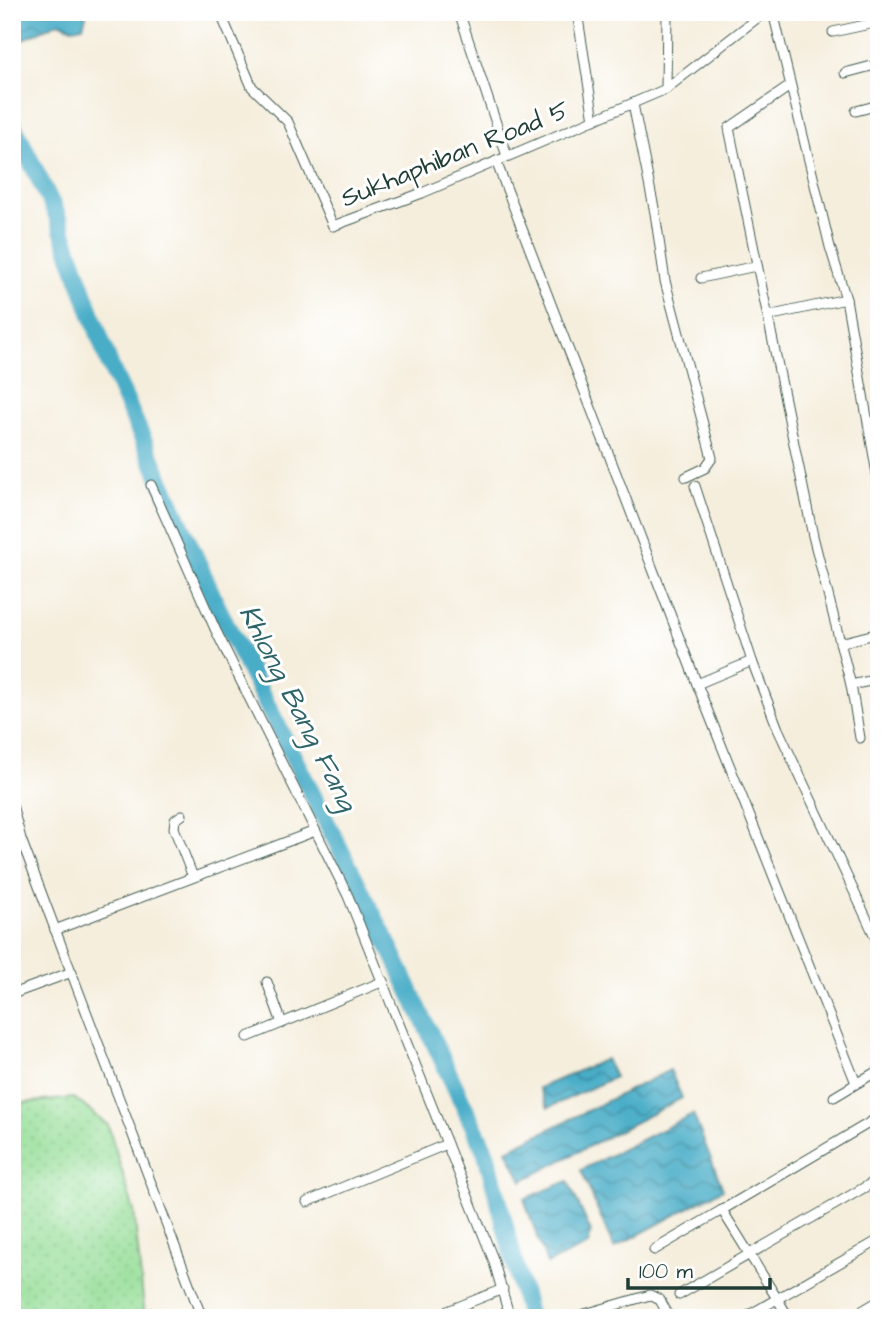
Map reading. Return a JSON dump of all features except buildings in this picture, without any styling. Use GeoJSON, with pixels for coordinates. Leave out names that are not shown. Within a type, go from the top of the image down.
{"type":"FeatureCollection","features":[{"type":"Feature","properties":{"kind":"street","name":"Sukhaphiban Road 5"},"geometry":{"type":"LineString","coordinates":[[220,12],[252,87],[288,122],[332,226],[666,89],[765,12]]}},
{"type":"Feature","properties":{"kind":"street"},"geometry":{"type":"LineString","coordinates":[[459,12],[507,156]]}},
{"type":"Feature","properties":{"kind":"street"},"geometry":{"type":"LineString","coordinates":[[577,12],[594,120]]}},
{"type":"Feature","properties":{"kind":"street"},"geometry":{"type":"LineString","coordinates":[[666,89],[667,12]]}},
{"type":"Feature","properties":{"kind":"street"},"geometry":{"type":"LineString","coordinates":[[773,12],[830,247],[846,299],[879,485]]}},
{"type":"Feature","properties":{"kind":"street"},"geometry":{"type":"LineString","coordinates":[[833,32],[879,22]]}},
{"type":"Feature","properties":{"kind":"street"},"geometry":{"type":"LineString","coordinates":[[845,73],[879,64]]}},
{"type":"Feature","properties":{"kind":"street"},"geometry":{"type":"LineString","coordinates":[[790,86],[729,128],[813,536],[851,685],[860,738]]}},
{"type":"Feature","properties":{"kind":"street"},"geometry":{"type":"LineString","coordinates":[[633,104],[665,281],[712,457],[705,468],[686,477]]}},
{"type":"Feature","properties":{"kind":"street"},"geometry":{"type":"LineString","coordinates":[[856,111],[879,105]]}},
{"type":"Feature","properties":{"kind":"street"},"geometry":{"type":"LineString","coordinates":[[496,161],[697,684],[856,1083]]}},
{"type":"Feature","properties":{"kind":"street"},"geometry":{"type":"LineString","coordinates":[[701,278],[756,266]]}},
{"type":"Feature","properties":{"kind":"street"},"geometry":{"type":"LineString","coordinates":[[768,316],[846,299]]}},
{"type":"Feature","properties":{"kind":"street"},"geometry":{"type":"LineString","coordinates":[[151,485],[216,631],[348,895],[503,1289],[510,1318]]}},
{"type":"Feature","properties":{"kind":"street"},"geometry":{"type":"LineString","coordinates":[[695,486],[752,661],[800,779],[879,945]]}},
{"type":"Feature","properties":{"kind":"street"},"geometry":{"type":"LineString","coordinates":[[840,643],[879,633]]}},
{"type":"Feature","properties":{"kind":"street"},"geometry":{"type":"LineString","coordinates":[[697,684],[752,661]]}},
{"type":"Feature","properties":{"kind":"street"},"geometry":{"type":"LineString","coordinates":[[851,685],[879,679]]}},
{"type":"Feature","properties":{"kind":"street"},"geometry":{"type":"LineString","coordinates":[[12,805],[17,841],[72,972],[202,1318]]}},
{"type":"Feature","properties":{"kind":"street"},"geometry":{"type":"LineString","coordinates":[[183,815],[175,820],[174,828],[193,877]]}},
{"type":"Feature","properties":{"kind":"street"},"geometry":{"type":"LineString","coordinates":[[55,930],[315,831]]}},
{"type":"Feature","properties":{"kind":"street"},"geometry":{"type":"LineString","coordinates":[[12,994],[72,972]]}},
{"type":"Feature","properties":{"kind":"street"},"geometry":{"type":"LineString","coordinates":[[248,1037],[384,981]]}},
{"type":"Feature","properties":{"kind":"street"},"geometry":{"type":"LineString","coordinates":[[267,982],[282,1023]]}},
{"type":"Feature","properties":{"kind":"street"},"geometry":{"type":"LineString","coordinates":[[834,1097],[879,1070]]}},
{"type":"Feature","properties":{"kind":"street"},"geometry":{"type":"LineString","coordinates":[[654,1250],[879,1117]]}},
{"type":"Feature","properties":{"kind":"street"},"geometry":{"type":"LineString","coordinates":[[307,1202],[447,1144]]}},
{"type":"Feature","properties":{"kind":"street"},"geometry":{"type":"LineString","coordinates":[[679,1295],[879,1179]]}},
{"type":"Feature","properties":{"kind":"street"},"geometry":{"type":"LineString","coordinates":[[722,1210],[789,1318]]}},
{"type":"Feature","properties":{"kind":"street"},"geometry":{"type":"LineString","coordinates":[[744,1318],[879,1240]]}},
{"type":"Feature","properties":{"kind":"street"},"geometry":{"type":"LineString","coordinates":[[430,1318],[503,1289]]}},
{"type":"Feature","properties":{"kind":"street"},"geometry":{"type":"LineString","coordinates":[[571,1318],[650,1295],[660,1300],[670,1318]]}},
{"type":"Feature","properties":{"kind":"street"},"geometry":{"type":"LineString","coordinates":[[850,1318],[879,1301]]}},
{"type":"Feature","properties":{"kind":"green space"},"geometry":{"type":"Polygon","coordinates":[[[74,1098],[108,1125],[134,1211],[145,1318],[12,1318],[12,1104],[74,1098]]]}},
{"type":"Feature","properties":{"kind":"water"},"geometry":{"type":"Polygon","coordinates":[[[12,12],[87,12],[83,26],[72,28],[59,22],[12,45],[12,12]]]}},
{"type":"Feature","properties":{"kind":"water"},"geometry":{"type":"Polygon","coordinates":[[[606,1059],[615,1077],[548,1108],[539,1088],[606,1059]]]}},
{"type":"Feature","properties":{"kind":"water"},"geometry":{"type":"Polygon","coordinates":[[[670,1070],[682,1098],[522,1181],[507,1150],[670,1070]]]}},
{"type":"Feature","properties":{"kind":"water"},"geometry":{"type":"Polygon","coordinates":[[[693,1114],[723,1189],[614,1248],[581,1170],[693,1114]]]}},
{"type":"Feature","properties":{"kind":"water"},"geometry":{"type":"Polygon","coordinates":[[[568,1181],[591,1232],[588,1245],[547,1264],[524,1199],[568,1181]]]}},
{"type":"Feature","properties":{"kind":"waterway","name":"Khlong Bang Fang"},"geometry":{"type":"LineString","coordinates":[[12,123],[56,213],[109,363],[217,606],[388,944],[486,1153],[529,1318]]}}]}
